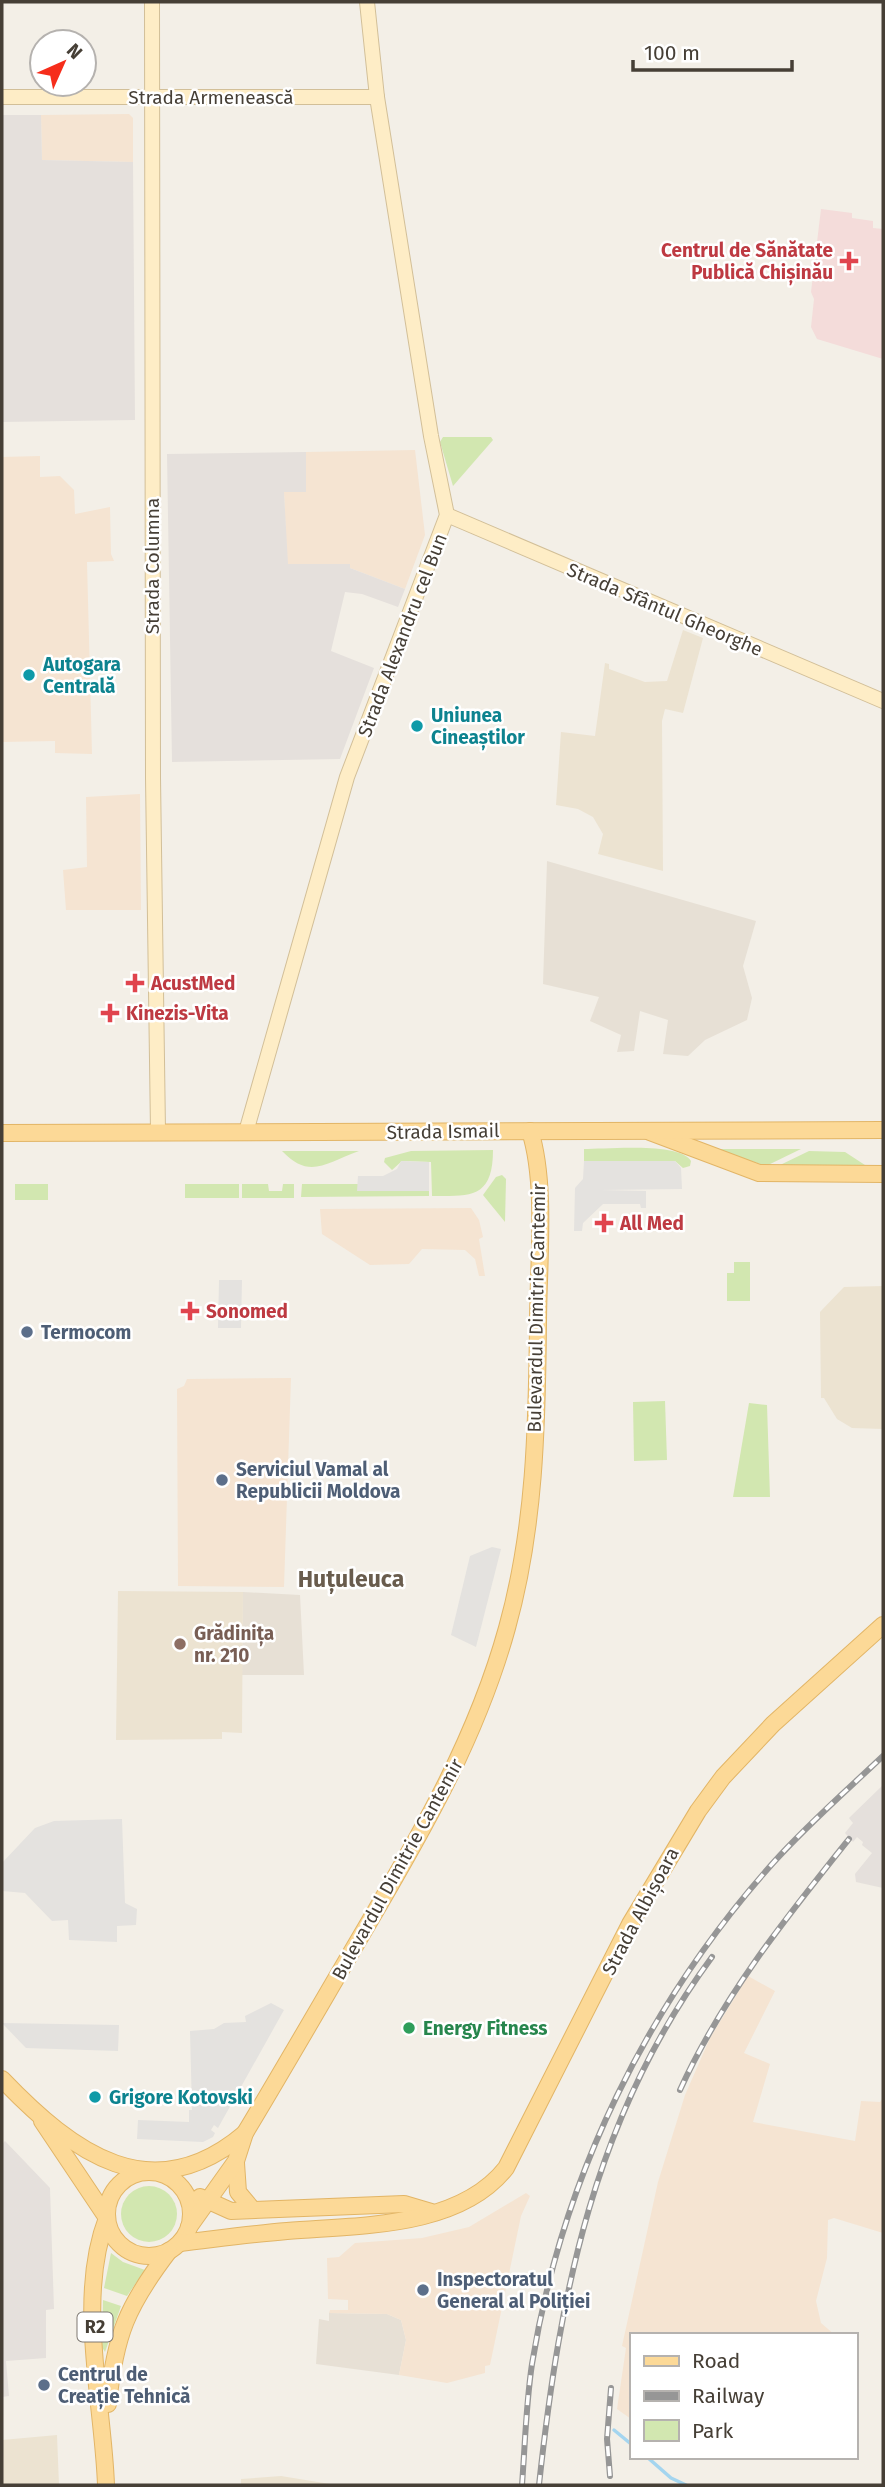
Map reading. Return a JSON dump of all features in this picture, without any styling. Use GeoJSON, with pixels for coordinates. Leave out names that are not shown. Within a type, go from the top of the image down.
{"type":"FeatureCollection","features":[{"type":"Feature","properties":{"kind":"main road","name":"Strada Columna"},"geometry":{"type":"LineString","coordinates":[[152,2],[150,97],[153,778],[158,1131]]}},
{"type":"Feature","properties":{"kind":"main road","name":"Strada Alexandru cel Bun"},"geometry":{"type":"LineString","coordinates":[[246,1132],[347,777],[447,515],[431,436],[377,97],[367,2]]}},
{"type":"Feature","properties":{"kind":"main road","name":"Strada Armenească"},"geometry":{"type":"LineString","coordinates":[[2,97],[377,97]]}},
{"type":"Feature","properties":{"kind":"main road","name":"Strada Sfântul Gheorghe"},"geometry":{"type":"LineString","coordinates":[[447,515],[883,701]]}},
{"type":"Feature","properties":{"kind":"main road","name":"Strada Ismail"},"geometry":{"type":"LineString","coordinates":[[2,1133],[641,1128],[883,1130]]}},
{"type":"Feature","properties":{"kind":"main road"},"geometry":{"type":"LineString","coordinates":[[641,1128],[760,1173],[883,1174]]}},
{"type":"Feature","properties":{"kind":"main road","name":"Bulevardul Dimitrie Cantemir"},"geometry":{"type":"LineString","coordinates":[[189,2227],[236,2161],[245,2133],[433,1813],[474,1725],[508,1626],[530,1515],[535,1447],[538,1187],[537,1151],[530,1130]]}},
{"type":"Feature","properties":{"kind":"main road","name":"Strada Albișoara"},"geometry":{"type":"LineString","coordinates":[[175,2247],[287,2231],[396,2224],[471,2199],[489,2187],[506,2168],[630,1924],[669,1854],[723,1777],[773,1724],[883,1626]]}},
{"type":"Feature","properties":{"kind":"main road"},"geometry":{"type":"LineString","coordinates":[[2,2080],[42,2121],[83,2150],[147,2172],[164,2174],[184,2190],[191,2206],[189,2227],[175,2247],[149,2256],[133,2253],[114,2238],[107,2218],[42,2121]]}},
{"type":"Feature","properties":{"kind":"main road","name":"Bulevardul Dimitrie Cantemir"},"geometry":{"type":"LineString","coordinates":[[147,2172],[180,2167],[211,2158],[245,2133]]}},
{"type":"Feature","properties":{"kind":"main road"},"geometry":{"type":"LineString","coordinates":[[236,2161],[237,2192],[253,2210]]}},
{"type":"Feature","properties":{"kind":"main road"},"geometry":{"type":"LineString","coordinates":[[107,2218],[110,2199],[118,2185],[131,2176],[147,2172]]}},
{"type":"Feature","properties":{"kind":"main road","name":"Strada Albișoara"},"geometry":{"type":"LineString","coordinates":[[184,2190],[231,2211],[404,2204],[431,2211]]}},
{"type":"Feature","properties":{"kind":"main road","name":"R2"},"geometry":{"type":"LineString","coordinates":[[106,2485],[96,2359],[94,2275],[107,2218]]}},
{"type":"Feature","properties":{"kind":"main road","name":"R2"},"geometry":{"type":"LineString","coordinates":[[104,2438],[111,2375],[120,2330],[131,2305],[175,2247]]}},
{"type":"Feature","properties":{"kind":"shaded area"},"geometry":{"type":"Polygon","coordinates":[[[129,114],[133,118],[133,162],[42,160],[41,115],[129,114]]]}},
{"type":"Feature","properties":{"kind":"shaded area"},"geometry":{"type":"Polygon","coordinates":[[[2,115],[41,115],[42,160],[133,162],[135,420],[2,422],[2,115]]]}},
{"type":"Feature","properties":{"kind":"shaded area","name":"Centrul de Sănătate Publică Chișinău"},"geometry":{"type":"Polygon","coordinates":[[[821,209],[852,213],[852,218],[873,221],[873,228],[883,229],[883,359],[817,339],[811,327],[814,299],[811,292],[821,209]]]}},
{"type":"Feature","properties":{"kind":"shaded area"},"geometry":{"type":"Polygon","coordinates":[[[415,450],[425,535],[405,589],[350,568],[287,564],[284,492],[306,492],[306,452],[415,450]]]}},
{"type":"Feature","properties":{"kind":"shaded area"},"geometry":{"type":"Polygon","coordinates":[[[306,452],[306,492],[284,492],[288,564],[350,564],[350,568],[405,589],[398,607],[362,594],[345,592],[331,651],[374,668],[340,759],[172,762],[167,454],[306,452]]]}},
{"type":"Feature","properties":{"kind":"shaded area"},"geometry":{"type":"Polygon","coordinates":[[[40,456],[40,477],[60,476],[74,490],[75,514],[110,507],[111,554],[114,561],[87,562],[92,754],[55,753],[55,741],[2,742],[2,457],[40,456]]]}},
{"type":"Feature","properties":{"kind":"shaded area"},"geometry":{"type":"Polygon","coordinates":[[[683,630],[703,638],[683,713],[665,709],[662,721],[663,871],[598,854],[603,834],[593,817],[578,809],[556,805],[561,732],[595,736],[605,663],[609,664],[609,669],[645,682],[667,681],[683,630]]]}},
{"type":"Feature","properties":{"kind":"shaded area"},"geometry":{"type":"Polygon","coordinates":[[[140,794],[141,910],[66,910],[63,870],[87,867],[86,797],[140,794]]]}},
{"type":"Feature","properties":{"kind":"shaded area"},"geometry":{"type":"Polygon","coordinates":[[[547,861],[756,921],[743,966],[752,998],[747,1020],[705,1040],[688,1056],[663,1054],[668,1020],[640,1011],[634,1051],[617,1052],[621,1035],[590,1021],[599,997],[543,984],[547,861]]]}},
{"type":"Feature","properties":{"kind":"shaded area"},"geometry":{"type":"Polygon","coordinates":[[[401,1161],[429,1162],[429,1191],[357,1191],[358,1176],[383,1176],[397,1169],[401,1161]]]}},
{"type":"Feature","properties":{"kind":"shaded area"},"geometry":{"type":"Polygon","coordinates":[[[584,1161],[675,1161],[681,1168],[682,1189],[601,1190],[646,1191],[646,1208],[641,1208],[640,1204],[603,1204],[583,1223],[582,1231],[574,1231],[575,1188],[583,1179],[584,1161]]]}},
{"type":"Feature","properties":{"kind":"shaded area"},"geometry":{"type":"Polygon","coordinates":[[[471,1208],[479,1220],[483,1237],[479,1239],[485,1276],[479,1276],[475,1259],[465,1250],[422,1249],[409,1264],[370,1265],[322,1234],[320,1209],[471,1208]]]}},
{"type":"Feature","properties":{"kind":"shaded area"},"geometry":{"type":"Polygon","coordinates":[[[219,1280],[242,1280],[241,1328],[218,1328],[219,1280]]]}},
{"type":"Feature","properties":{"kind":"shaded area"},"geometry":{"type":"Polygon","coordinates":[[[883,1286],[883,1429],[852,1428],[837,1419],[824,1398],[821,1398],[820,1312],[844,1287],[883,1286]]]}},
{"type":"Feature","properties":{"kind":"shaded area","name":"Serviciul Vamal al Republicii Moldova"},"geometry":{"type":"Polygon","coordinates":[[[291,1378],[284,1587],[178,1586],[177,1389],[184,1386],[187,1379],[291,1378]]]}},
{"type":"Feature","properties":{"kind":"shaded area"},"geometry":{"type":"Polygon","coordinates":[[[492,1547],[501,1549],[476,1647],[451,1635],[470,1556],[492,1547]]]}},
{"type":"Feature","properties":{"kind":"shaded area","name":"Grădinița nr. 210"},"geometry":{"type":"Polygon","coordinates":[[[118,1591],[243,1592],[242,1733],[222,1732],[222,1739],[116,1740],[118,1591]]]}},
{"type":"Feature","properties":{"kind":"shaded area"},"geometry":{"type":"Polygon","coordinates":[[[243,1592],[300,1595],[304,1675],[242,1675],[243,1592]]]}},
{"type":"Feature","properties":{"kind":"shaded area"},"geometry":{"type":"Polygon","coordinates":[[[883,1785],[883,1888],[856,1882],[855,1874],[872,1853],[857,1837],[853,1842],[845,1833],[853,1823],[849,1818],[883,1785]]]}},
{"type":"Feature","properties":{"kind":"shaded area"},"geometry":{"type":"Polygon","coordinates":[[[122,1819],[125,1903],[137,1909],[136,1925],[117,1926],[117,1942],[69,1940],[68,1920],[52,1921],[25,1893],[2,1891],[2,1863],[35,1828],[54,1821],[122,1819]]]}},
{"type":"Feature","properties":{"kind":"shaded area"},"geometry":{"type":"Polygon","coordinates":[[[748,1976],[775,1991],[744,2053],[770,2064],[753,2122],[855,2141],[861,2101],[880,2102],[883,2098],[883,2233],[834,2218],[828,2220],[827,2258],[816,2301],[821,2323],[833,2333],[630,2333],[630,2418],[617,2409],[626,2348],[622,2346],[658,2182],[685,2095],[710,2038],[748,1976]]]}},
{"type":"Feature","properties":{"kind":"shaded area"},"geometry":{"type":"Polygon","coordinates":[[[271,2003],[284,2010],[218,2128],[214,2125],[211,2130],[215,2133],[213,2137],[203,2142],[137,2139],[138,2120],[189,2122],[189,2110],[192,2110],[190,2031],[214,2029],[224,2023],[246,2022],[245,2016],[271,2003]]]}},
{"type":"Feature","properties":{"kind":"shaded area"},"geometry":{"type":"Polygon","coordinates":[[[2,2023],[119,2025],[118,2051],[26,2048],[2,2023]]]}},
{"type":"Feature","properties":{"kind":"shaded area"},"geometry":{"type":"Polygon","coordinates":[[[5,2141],[50,2188],[54,2309],[46,2310],[46,2358],[6,2361],[9,2396],[2,2397],[2,2144],[5,2141]]]}},
{"type":"Feature","properties":{"kind":"shaded area","name":"Inspectoratul General al Poliției"},"geometry":{"type":"Polygon","coordinates":[[[526,2193],[530,2196],[521,2216],[490,2365],[485,2366],[485,2373],[447,2383],[399,2375],[406,2340],[401,2320],[387,2314],[329,2313],[330,2310],[348,2310],[348,2300],[328,2299],[327,2258],[339,2257],[355,2243],[422,2238],[469,2227],[526,2193]]]}},
{"type":"Feature","properties":{"kind":"shaded area"},"geometry":{"type":"Polygon","coordinates":[[[329,2313],[387,2314],[401,2320],[406,2340],[399,2375],[316,2364],[319,2319],[329,2321],[329,2313]]]}},
{"type":"Feature","properties":{"kind":"shaded area"},"geometry":{"type":"Polygon","coordinates":[[[57,2435],[59,2485],[2,2485],[2,2440],[57,2435]]]}},
{"type":"Feature","properties":{"kind":"shaded area"},"geometry":{"type":"Polygon","coordinates":[[[281,2476],[336,2485],[241,2485],[241,2479],[281,2476]]]}},
{"type":"Feature","properties":{"kind":"green space"},"geometry":{"type":"Polygon","coordinates":[[[443,437],[491,437],[493,440],[453,486],[440,442],[443,437]]]}},
{"type":"Feature","properties":{"kind":"green space"},"geometry":{"type":"Polygon","coordinates":[[[584,1149],[658,1149],[684,1155],[691,1161],[690,1166],[683,1168],[675,1161],[584,1161],[584,1149]]]}},
{"type":"Feature","properties":{"kind":"green space"},"geometry":{"type":"Polygon","coordinates":[[[720,1149],[801,1149],[766,1166],[719,1150],[720,1149]]]}},
{"type":"Feature","properties":{"kind":"green space"},"geometry":{"type":"Polygon","coordinates":[[[493,1150],[489,1178],[484,1186],[477,1191],[458,1196],[432,1196],[431,1162],[402,1161],[392,1170],[384,1162],[385,1158],[411,1151],[493,1150]]]}},
{"type":"Feature","properties":{"kind":"green space"},"geometry":{"type":"Polygon","coordinates":[[[282,1151],[359,1151],[327,1164],[310,1167],[292,1160],[282,1151]]]}},
{"type":"Feature","properties":{"kind":"green space"},"geometry":{"type":"Polygon","coordinates":[[[809,1151],[845,1152],[868,1167],[776,1167],[809,1151]]]}},
{"type":"Feature","properties":{"kind":"green space"},"geometry":{"type":"Polygon","coordinates":[[[502,1175],[506,1179],[505,1222],[483,1195],[496,1177],[502,1175]]]}},
{"type":"Feature","properties":{"kind":"green space"},"geometry":{"type":"Polygon","coordinates":[[[15,1184],[48,1184],[48,1200],[15,1200],[15,1184]]]}},
{"type":"Feature","properties":{"kind":"green space"},"geometry":{"type":"Polygon","coordinates":[[[185,1184],[239,1184],[239,1198],[185,1198],[185,1184]]]}},
{"type":"Feature","properties":{"kind":"green space"},"geometry":{"type":"Polygon","coordinates":[[[242,1184],[268,1184],[269,1191],[282,1191],[283,1184],[294,1184],[294,1198],[242,1198],[242,1184]]]}},
{"type":"Feature","properties":{"kind":"green space"},"geometry":{"type":"Polygon","coordinates":[[[302,1184],[358,1184],[358,1191],[429,1191],[429,1196],[301,1197],[302,1184]]]}},
{"type":"Feature","properties":{"kind":"green space"},"geometry":{"type":"Polygon","coordinates":[[[734,1262],[750,1262],[750,1301],[727,1301],[727,1273],[734,1273],[734,1262]]]}},
{"type":"Feature","properties":{"kind":"green space"},"geometry":{"type":"Polygon","coordinates":[[[665,1401],[667,1460],[634,1461],[633,1402],[665,1401]]]}},
{"type":"Feature","properties":{"kind":"green space"},"geometry":{"type":"Polygon","coordinates":[[[749,1403],[767,1405],[770,1497],[733,1497],[749,1403]]]}},
{"type":"Feature","properties":{"kind":"green space"},"geometry":{"type":"Polygon","coordinates":[[[149,2186],[160,2188],[169,2194],[175,2203],[175,2225],[169,2234],[160,2240],[149,2242],[138,2240],[129,2234],[123,2225],[121,2214],[123,2203],[129,2194],[138,2188],[149,2186]]]}},
{"type":"Feature","properties":{"kind":"green space"},"geometry":{"type":"Polygon","coordinates":[[[111,2253],[123,2262],[145,2270],[127,2296],[104,2288],[111,2253]]]}},
{"type":"Feature","properties":{"kind":"green space"},"geometry":{"type":"Polygon","coordinates":[[[103,2300],[121,2306],[105,2352],[102,2347],[103,2300]]]}},
{"type":"Feature","properties":{"kind":"waterway"},"geometry":{"type":"LineString","coordinates":[[614,2430],[630,2443]]}},
{"type":"Feature","properties":{"kind":"waterway"},"geometry":{"type":"LineString","coordinates":[[649,2459],[671,2478],[686,2485]]}},
{"type":"Feature","properties":{"kind":"railway"},"geometry":{"type":"LineString","coordinates":[[522,2485],[530,2379],[546,2295],[565,2227],[588,2161],[616,2097],[649,2034],[686,1975],[728,1917],[786,1849],[883,1756]]}},
{"type":"Feature","properties":{"kind":"railway"},"geometry":{"type":"LineString","coordinates":[[680,2090],[735,1990],[849,1839]]}},
{"type":"Feature","properties":{"kind":"railway"},"geometry":{"type":"LineString","coordinates":[[539,2485],[558,2344],[589,2209],[611,2143],[638,2080],[672,2018],[712,1957]]}},
{"type":"Feature","properties":{"kind":"railway"},"geometry":{"type":"LineString","coordinates":[[610,2476],[607,2439],[611,2388]]}},
{"type":"Feature","properties":{"kind":"place","name":"Centrul de Sănătate Publică Chișinău"},"geometry":{"type":"Point","coordinates":[849,261]}},
{"type":"Feature","properties":{"kind":"place","name":"Autogara Centrală"},"geometry":{"type":"Point","coordinates":[29,675]}},
{"type":"Feature","properties":{"kind":"place","name":"Uniunea Cineaștilor"},"geometry":{"type":"Point","coordinates":[417,726]}},
{"type":"Feature","properties":{"kind":"place","name":"AcustMed"},"geometry":{"type":"Point","coordinates":[135,983]}},
{"type":"Feature","properties":{"kind":"place","name":"Kinezis-Vita"},"geometry":{"type":"Point","coordinates":[110,1013]}},
{"type":"Feature","properties":{"kind":"place","name":"All Med"},"geometry":{"type":"Point","coordinates":[604,1223]}},
{"type":"Feature","properties":{"kind":"place","name":"Sonomed"},"geometry":{"type":"Point","coordinates":[190,1311]}},
{"type":"Feature","properties":{"kind":"place","name":"Termocom"},"geometry":{"type":"Point","coordinates":[27,1332]}},
{"type":"Feature","properties":{"kind":"place","name":"Serviciul Vamal al Republicii Moldova"},"geometry":{"type":"Point","coordinates":[222,1480]}},
{"type":"Feature","properties":{"kind":"place","name":"Grădinița nr. 210"},"geometry":{"type":"Point","coordinates":[180,1644]}},
{"type":"Feature","properties":{"kind":"place","name":"Energy Fitness"},"geometry":{"type":"Point","coordinates":[409,2028]}},
{"type":"Feature","properties":{"kind":"place","name":"Grigore Kotovski"},"geometry":{"type":"Point","coordinates":[95,2097]}},
{"type":"Feature","properties":{"kind":"place","name":"Inspectoratul General al Poliției"},"geometry":{"type":"Point","coordinates":[423,2290]}},
{"type":"Feature","properties":{"kind":"place","name":"Centrul de Creație Tehnică"},"geometry":{"type":"Point","coordinates":[44,2385]}},
{"type":"Feature","properties":{"kind":"district","name":"Huțuleuca"},"geometry":{"type":"Point","coordinates":[351,1579]}}]}
